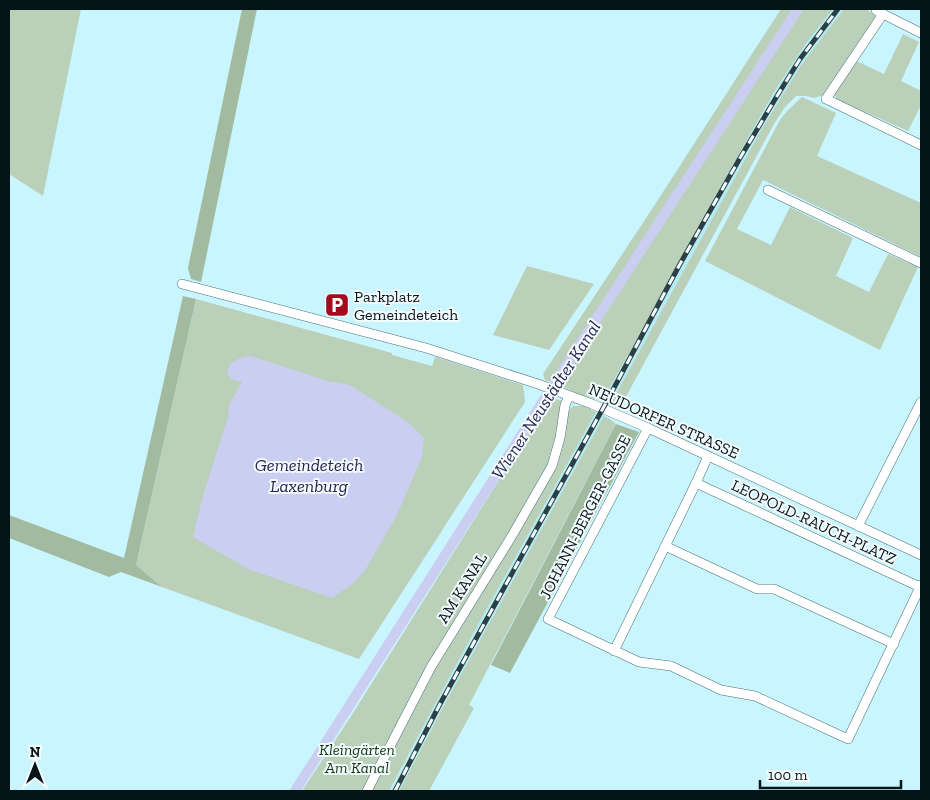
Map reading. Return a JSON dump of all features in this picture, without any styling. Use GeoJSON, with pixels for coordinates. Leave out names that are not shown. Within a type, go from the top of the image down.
{"type":"FeatureCollection","features":[{"type":"Feature","properties":{"kind":"street"},"geometry":{"type":"LineString","coordinates":[[921,33],[880,11],[826,99],[921,145]]}},
{"type":"Feature","properties":{"kind":"street"},"geometry":{"type":"LineString","coordinates":[[768,190],[921,263]]}},
{"type":"Feature","properties":{"kind":"street","name":"NEUDORFER STRASSE"},"geometry":{"type":"LineString","coordinates":[[182,284],[426,348],[544,386],[648,428],[921,555]]}},
{"type":"Feature","properties":{"kind":"street","name":"AM KANAL"},"geometry":{"type":"LineString","coordinates":[[367,791],[431,667],[513,534],[552,466],[558,450],[565,405],[569,396]]}},
{"type":"Feature","properties":{"kind":"street"},"geometry":{"type":"LineString","coordinates":[[858,526],[921,402]]}},
{"type":"Feature","properties":{"kind":"street"},"geometry":{"type":"LineString","coordinates":[[912,420],[921,424]]}},
{"type":"Feature","properties":{"kind":"street","name":"JOHANN-BERGER-GASSE"},"geometry":{"type":"LineString","coordinates":[[614,651],[548,619],[648,428]]}},
{"type":"Feature","properties":{"kind":"street"},"geometry":{"type":"LineString","coordinates":[[708,456],[614,651],[639,662],[671,666],[722,690],[755,696],[848,739],[921,586]]}},
{"type":"Feature","properties":{"kind":"street","name":"LEOPOLD-RAUCH-PLATZ"},"geometry":{"type":"LineString","coordinates":[[696,483],[921,586]]}},
{"type":"Feature","properties":{"kind":"street"},"geometry":{"type":"LineString","coordinates":[[665,546],[756,590],[774,588],[894,644]]}},
{"type":"Feature","properties":{"kind":"shaded area"},"geometry":{"type":"Polygon","coordinates":[[[833,9],[844,9],[801,65],[761,130],[610,405],[602,401],[777,87],[807,42],[833,9]]]}},
{"type":"Feature","properties":{"kind":"shaded area"},"geometry":{"type":"Polygon","coordinates":[[[596,412],[604,416],[448,698],[399,791],[390,791],[469,641],[596,412]]]}},
{"type":"Feature","properties":{"kind":"green space"},"geometry":{"type":"Polygon","coordinates":[[[9,9],[81,9],[43,196],[9,174],[9,9]]]}},
{"type":"Feature","properties":{"kind":"green space"},"geometry":{"type":"Polygon","coordinates":[[[242,9],[257,9],[201,282],[191,279],[188,268],[242,9]]]}},
{"type":"Feature","properties":{"kind":"green space"},"geometry":{"type":"Polygon","coordinates":[[[781,9],[833,9],[807,42],[777,87],[602,401],[545,380],[543,374],[781,9]]]}},
{"type":"Feature","properties":{"kind":"green space"},"geometry":{"type":"Polygon","coordinates":[[[844,9],[870,9],[868,11],[875,14],[875,21],[857,44],[824,95],[814,98],[796,96],[785,107],[622,404],[618,408],[610,405],[761,130],[801,65],[844,9]]]}},
{"type":"Feature","properties":{"kind":"green space"},"geometry":{"type":"Polygon","coordinates":[[[903,34],[919,42],[901,81],[921,91],[921,105],[908,131],[838,100],[833,93],[856,61],[884,74],[903,34]]]}},
{"type":"Feature","properties":{"kind":"green space"},"geometry":{"type":"Polygon","coordinates":[[[802,97],[836,113],[817,156],[921,203],[921,257],[763,180],[737,229],[771,245],[790,207],[853,238],[836,276],[869,292],[888,254],[918,267],[880,350],[705,261],[780,120],[802,97]]]}},
{"type":"Feature","properties":{"kind":"green space"},"geometry":{"type":"Polygon","coordinates":[[[527,266],[594,284],[549,350],[493,335],[527,266]]]}},
{"type":"Feature","properties":{"kind":"green space"},"geometry":{"type":"Polygon","coordinates":[[[183,296],[196,299],[136,565],[162,587],[121,572],[109,577],[9,538],[9,515],[124,558],[183,296]]]}},
{"type":"Feature","properties":{"kind":"green space"},"geometry":{"type":"Polygon","coordinates":[[[196,299],[392,353],[392,355],[432,366],[435,357],[523,385],[525,402],[359,659],[162,587],[136,565],[196,299]]]}},
{"type":"Feature","properties":{"kind":"green space","name":"Kleingärten Am Kanal"},"geometry":{"type":"Polygon","coordinates":[[[551,397],[562,401],[567,413],[573,406],[583,406],[596,412],[469,641],[389,791],[302,791],[355,710],[551,397]]]}},
{"type":"Feature","properties":{"kind":"green space"},"geometry":{"type":"Polygon","coordinates":[[[604,416],[616,424],[469,705],[474,708],[429,791],[399,791],[448,698],[604,416]]]}},
{"type":"Feature","properties":{"kind":"green space"},"geometry":{"type":"Polygon","coordinates":[[[616,424],[639,432],[510,673],[491,665],[616,424]]]}},
{"type":"Feature","properties":{"kind":"water","name":"Gemeindeteich Laxenburg"},"geometry":{"type":"Polygon","coordinates":[[[251,356],[327,381],[350,385],[409,423],[424,438],[422,457],[396,517],[364,572],[351,585],[332,598],[248,569],[193,537],[203,496],[228,417],[229,405],[242,382],[230,379],[228,369],[233,362],[251,356]]]}},
{"type":"Feature","properties":{"kind":"waterway","name":"Wiener Neustädter Kanal"},"geometry":{"type":"LineString","coordinates":[[295,791],[545,398],[798,9]]}},
{"type":"Feature","properties":{"kind":"railway"},"geometry":{"type":"LineString","coordinates":[[395,791],[440,704],[607,401],[680,264],[740,158],[800,59],[838,9]]}},
{"type":"Feature","properties":{"kind":"place","name":"Parkplatz Gemeindeteich"},"geometry":{"type":"Point","coordinates":[337,305]}}]}
